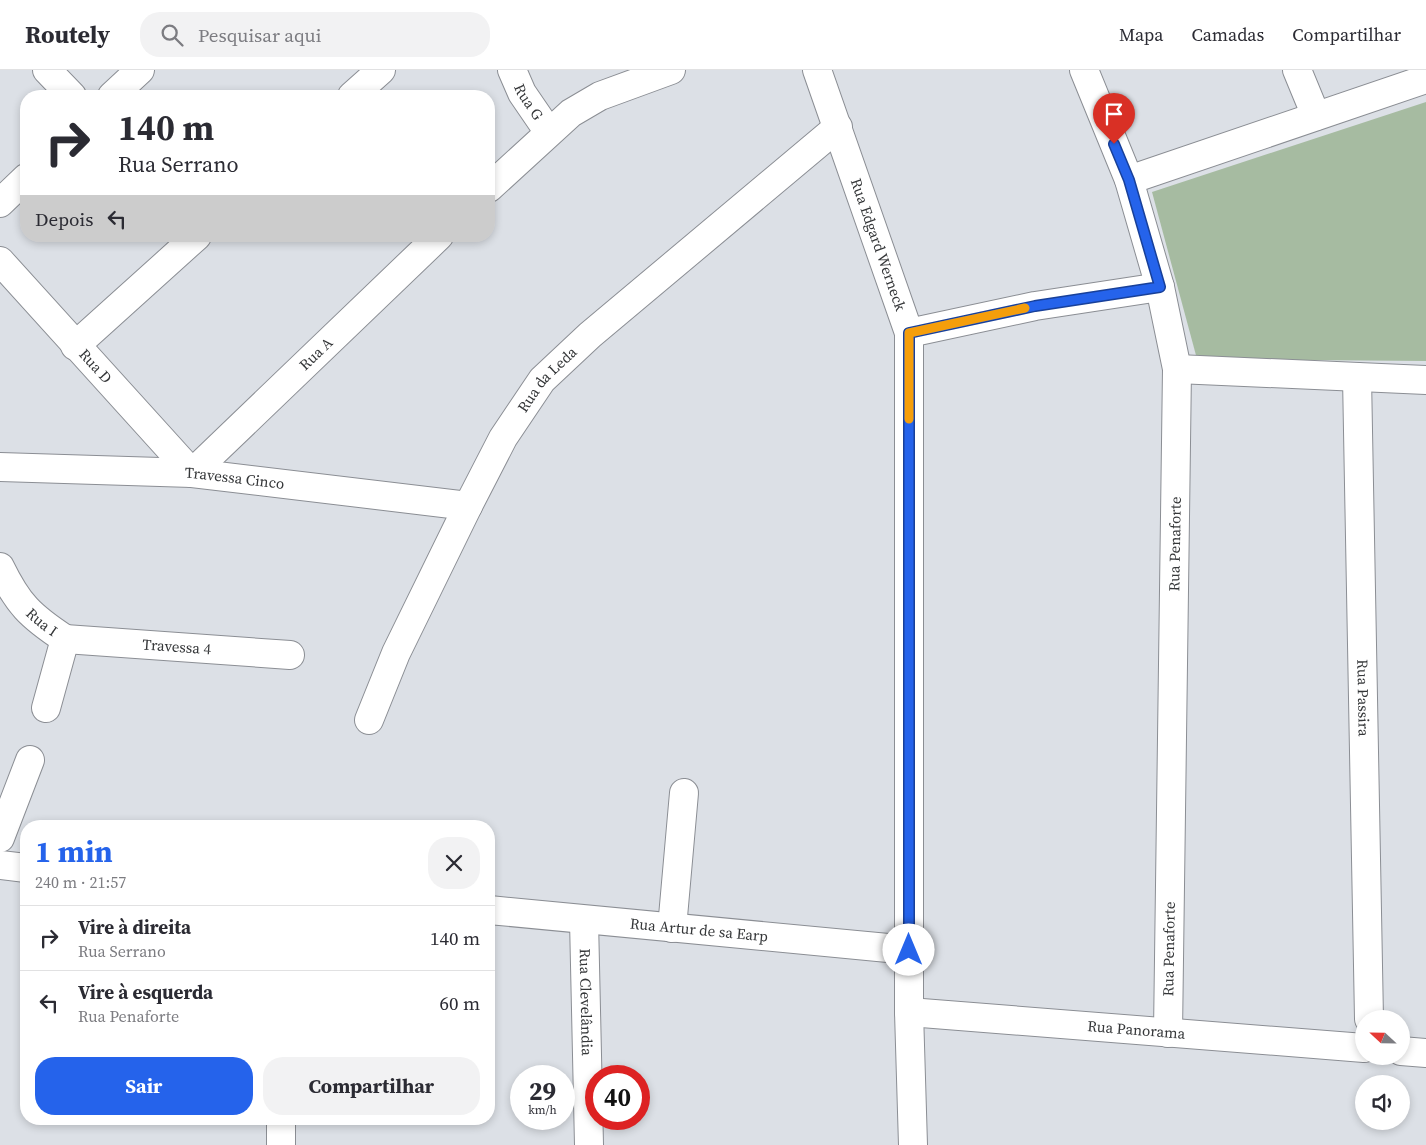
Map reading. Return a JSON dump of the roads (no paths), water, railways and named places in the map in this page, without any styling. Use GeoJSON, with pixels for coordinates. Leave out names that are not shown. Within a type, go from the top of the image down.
{"type":"FeatureCollection","features":[{"type":"Feature","properties":{"kind":"street"},"geometry":{"type":"LineString","coordinates":[[47,70],[66,90]]}},
{"type":"Feature","properties":{"kind":"street"},"geometry":{"type":"LineString","coordinates":[[118,90],[140,70]]}},
{"type":"Feature","properties":{"kind":"street"},"geometry":{"type":"LineString","coordinates":[[358,90],[380,70]]}},
{"type":"Feature","properties":{"kind":"street","name":"Rua G"},"geometry":{"type":"LineString","coordinates":[[512,70],[522,93],[548,132]]}},
{"type":"Feature","properties":{"kind":"street"},"geometry":{"type":"LineString","coordinates":[[495,182],[571,113],[600,96],[671,70]]}},
{"type":"Feature","properties":{"kind":"street","name":"Rua Edgard Werneck"},"geometry":{"type":"LineString","coordinates":[[817,70],[909,333],[909,1012],[913,1145]]}},
{"type":"Feature","properties":{"kind":"street","name":"Rua Penaforte"},"geometry":{"type":"LineString","coordinates":[[1084,70],[1129,180],[1160,287],[1177,369],[1168,1033]]}},
{"type":"Feature","properties":{"kind":"street"},"geometry":{"type":"LineString","coordinates":[[1297,70],[1316,116]]}},
{"type":"Feature","properties":{"kind":"street"},"geometry":{"type":"LineString","coordinates":[[1129,180],[1426,79]]}},
{"type":"Feature","properties":{"kind":"street","name":"Rua da Leda"},"geometry":{"type":"LineString","coordinates":[[369,720],[396,653],[468,506],[503,438],[542,380],[590,335],[838,127]]}},
{"type":"Feature","properties":{"kind":"street"},"geometry":{"type":"LineString","coordinates":[[0,203],[20,184]]}},
{"type":"Feature","properties":{"kind":"street"},"geometry":{"type":"LineString","coordinates":[[75,346],[190,242]]}},
{"type":"Feature","properties":{"kind":"street","name":"Rua A"},"geometry":{"type":"LineString","coordinates":[[192,473],[433,242]]}},
{"type":"Feature","properties":{"kind":"street","name":"Rua D"},"geometry":{"type":"LineString","coordinates":[[0,261],[192,473]]}},
{"type":"Feature","properties":{"kind":"street"},"geometry":{"type":"LineString","coordinates":[[909,333],[1035,306],[1160,287]]}},
{"type":"Feature","properties":{"kind":"street"},"geometry":{"type":"LineString","coordinates":[[1177,369],[1426,380]]}},
{"type":"Feature","properties":{"kind":"street","name":"Rua Passira"},"geometry":{"type":"LineString","coordinates":[[1357,377],[1369,1010]]}},
{"type":"Feature","properties":{"kind":"street","name":"Travessa Cinco"},"geometry":{"type":"LineString","coordinates":[[0,467],[192,473],[468,506]]}},
{"type":"Feature","properties":{"kind":"street","name":"Rua I"},"geometry":{"type":"LineString","coordinates":[[0,567],[14,596],[36,620],[65,638],[46,708]]}},
{"type":"Feature","properties":{"kind":"street","name":"Travessa 4"},"geometry":{"type":"LineString","coordinates":[[65,638],[290,655]]}},
{"type":"Feature","properties":{"kind":"street"},"geometry":{"type":"LineString","coordinates":[[0,838],[30,760]]}},
{"type":"Feature","properties":{"kind":"street"},"geometry":{"type":"LineString","coordinates":[[672,928],[684,793]]}},
{"type":"Feature","properties":{"kind":"street"},"geometry":{"type":"LineString","coordinates":[[0,865],[20,867]]}},
{"type":"Feature","properties":{"kind":"street","name":"Rua Artur de sa Earp"},"geometry":{"type":"LineString","coordinates":[[495,911],[909,950]]}},
{"type":"Feature","properties":{"kind":"street","name":"Rua Clevelândia"},"geometry":{"type":"LineString","coordinates":[[584,920],[590,1145]]}},
{"type":"Feature","properties":{"kind":"street","name":"Rua Panorama"},"geometry":{"type":"LineString","coordinates":[[909,1012],[1355,1047]]}},
{"type":"Feature","properties":{"kind":"street"},"geometry":{"type":"LineString","coordinates":[[1410,1052],[1426,1053]]}},
{"type":"Feature","properties":{"kind":"street"},"geometry":{"type":"LineString","coordinates":[[281,1125],[281,1145]]}}]}
